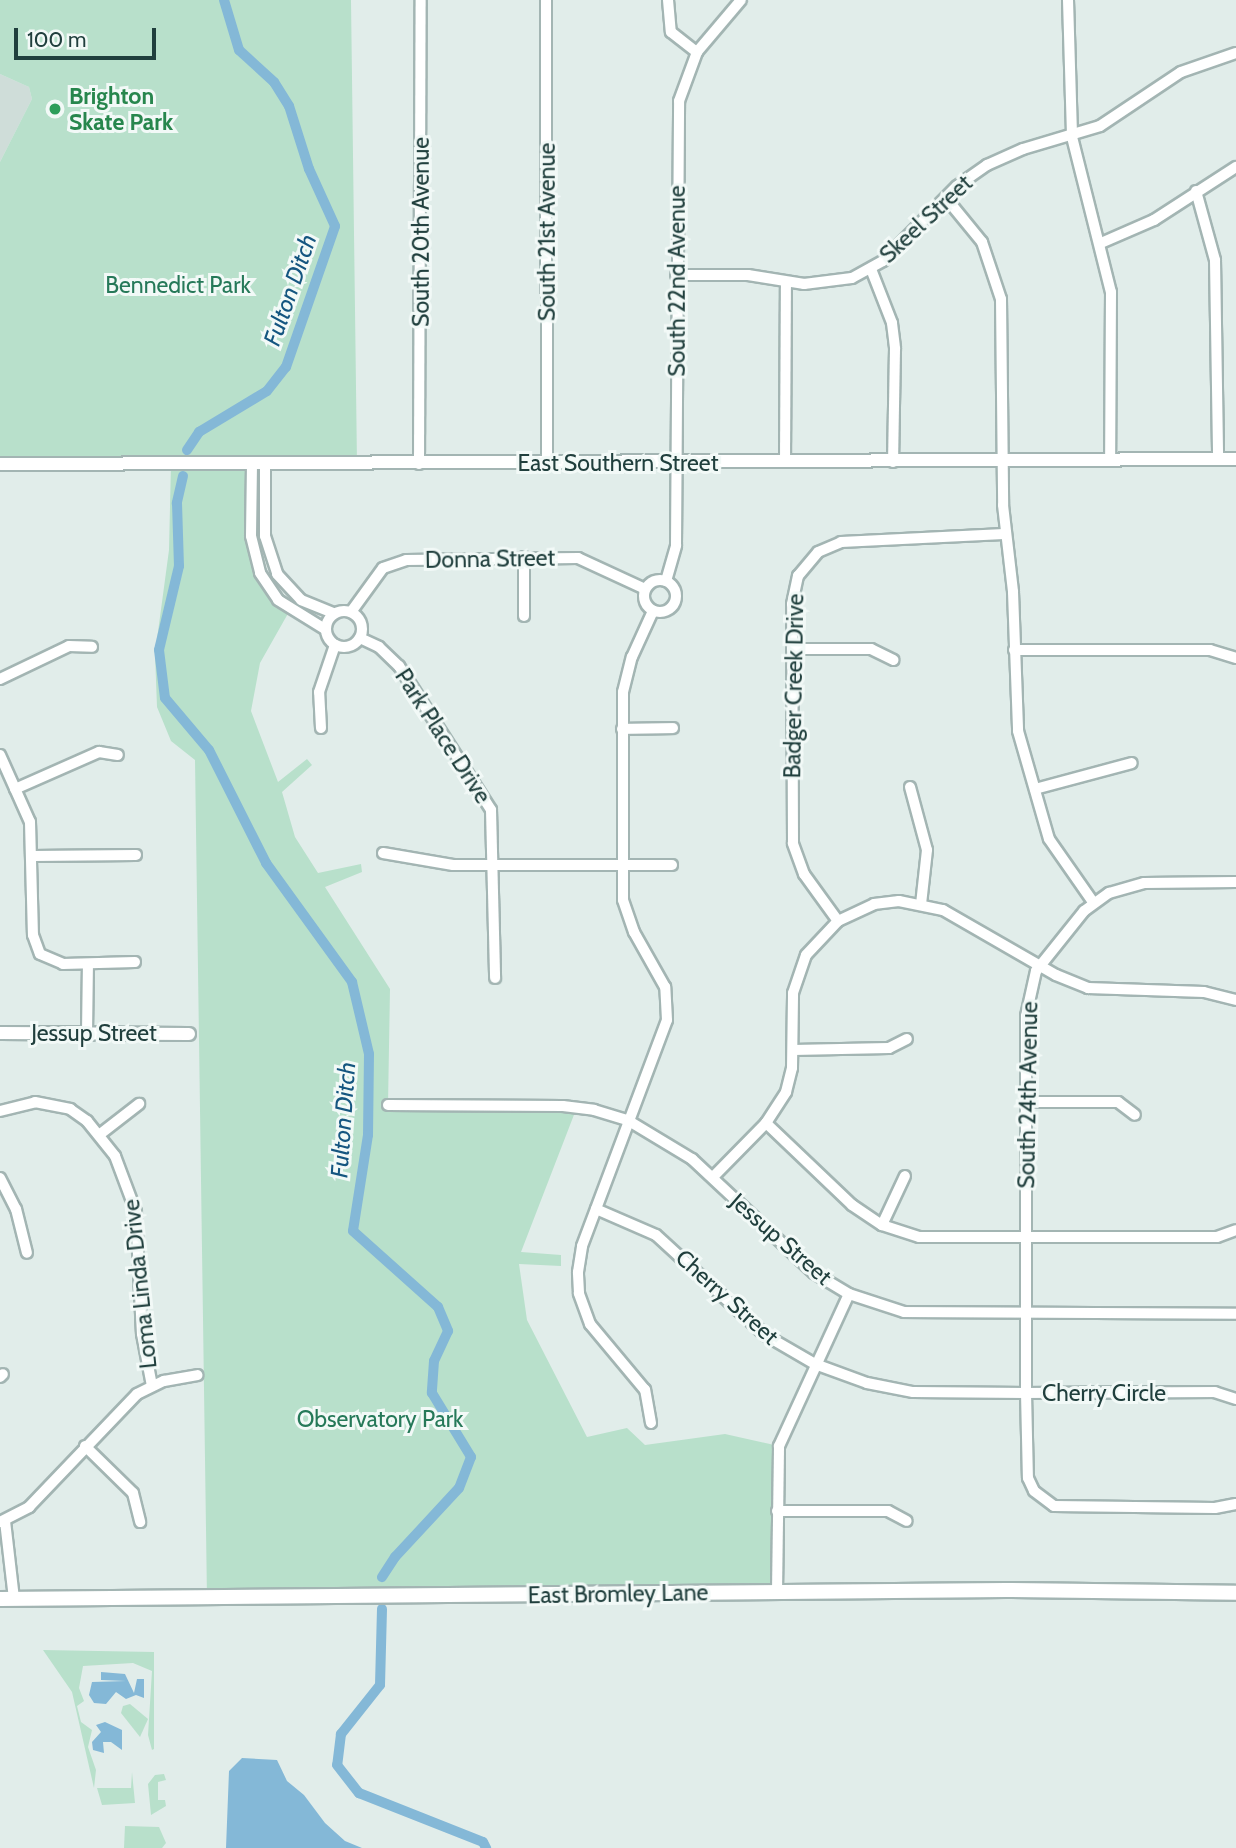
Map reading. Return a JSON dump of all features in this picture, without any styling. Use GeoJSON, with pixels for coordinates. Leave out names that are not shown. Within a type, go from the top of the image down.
{"type":"FeatureCollection","features":[{"type":"Feature","properties":{"kind":"main road","name":"East Bromley Lane"},"geometry":{"type":"LineString","coordinates":[[7,1599],[777,1591],[1236,1594]]}},
{"type":"Feature","properties":{"kind":"street","name":"South 20th Avenue"},"geometry":{"type":"LineString","coordinates":[[419,464],[421,0]]}},
{"type":"Feature","properties":{"kind":"street","name":"South 21st Avenue"},"geometry":{"type":"LineString","coordinates":[[546,0],[547,464]]}},
{"type":"Feature","properties":{"kind":"street"},"geometry":{"type":"LineString","coordinates":[[668,0],[671,32],[697,52]]}},
{"type":"Feature","properties":{"kind":"street","name":"South 22nd Avenue"},"geometry":{"type":"LineString","coordinates":[[666,581],[676,545],[677,114],[683,82],[697,52],[741,0]]}},
{"type":"Feature","properties":{"kind":"street"},"geometry":{"type":"LineString","coordinates":[[1068,0],[1072,137],[1080,182],[1101,243],[1111,292],[1110,460]]}},
{"type":"Feature","properties":{"kind":"street","name":"Skeel Street"},"geometry":{"type":"LineString","coordinates":[[677,275],[748,275],[786,282],[833,283],[871,269],[946,198],[999,159],[1100,126],[1181,72],[1236,53]]}},
{"type":"Feature","properties":{"kind":"street"},"geometry":{"type":"LineString","coordinates":[[1101,243],[1154,220],[1236,167]]}},
{"type":"Feature","properties":{"kind":"street"},"geometry":{"type":"LineString","coordinates":[[1196,191],[1211,238],[1218,291],[1218,459]]}},
{"type":"Feature","properties":{"kind":"street"},"geometry":{"type":"LineString","coordinates":[[946,198],[982,242],[997,278],[1003,315],[1004,534],[1013,592],[1015,719],[1054,850],[1093,902],[1144,883],[1236,882]]}},
{"type":"Feature","properties":{"kind":"street"},"geometry":{"type":"LineString","coordinates":[[871,269],[893,331],[893,462]]}},
{"type":"Feature","properties":{"kind":"street"},"geometry":{"type":"LineString","coordinates":[[785,462],[786,282]]}},
{"type":"Feature","properties":{"kind":"street","name":"East Southern Street"},"geometry":{"type":"LineString","coordinates":[[0,464],[547,464],[1236,459]]}},
{"type":"Feature","properties":{"kind":"street"},"geometry":{"type":"LineString","coordinates":[[251,464],[251,536],[260,573],[278,600],[325,629],[335,645]]}},
{"type":"Feature","properties":{"kind":"street"},"geometry":{"type":"LineString","coordinates":[[265,464],[265,536],[277,573],[301,600],[333,613],[351,612],[362,626],[360,638],[351,646],[335,645]]}},
{"type":"Feature","properties":{"kind":"street"},"geometry":{"type":"LineString","coordinates":[[801,549],[809,559],[827,547],[848,541],[938,541],[1004,534]]}},
{"type":"Feature","properties":{"kind":"street"},"geometry":{"type":"LineString","coordinates":[[524,557],[524,617]]}},
{"type":"Feature","properties":{"kind":"street","name":"Donna Street"},"geometry":{"type":"LineString","coordinates":[[351,612],[383,568],[406,559],[578,558],[645,589]]}},
{"type":"Feature","properties":{"kind":"street","name":"Badger Creek Drive"},"geometry":{"type":"LineString","coordinates":[[809,559],[792,594],[793,843],[804,874],[838,921]]}},
{"type":"Feature","properties":{"kind":"street"},"geometry":{"type":"LineString","coordinates":[[653,581],[666,581],[675,592],[675,603],[667,610],[653,611],[645,603],[645,589],[653,581]]}},
{"type":"Feature","properties":{"kind":"street"},"geometry":{"type":"LineString","coordinates":[[651,1423],[645,1390],[597,1337],[580,1299],[580,1256],[654,1060],[668,1005],[658,970],[628,917],[623,865],[622,729],[627,673],[653,611]]}},
{"type":"Feature","properties":{"kind":"street"},"geometry":{"type":"LineString","coordinates":[[325,629],[333,613]]}},
{"type":"Feature","properties":{"kind":"street","name":"Park Place Drive"},"geometry":{"type":"LineString","coordinates":[[360,638],[379,647],[398,666],[492,810],[495,978]]}},
{"type":"Feature","properties":{"kind":"street"},"geometry":{"type":"LineString","coordinates":[[321,728],[319,692],[335,645]]}},
{"type":"Feature","properties":{"kind":"street"},"geometry":{"type":"LineString","coordinates":[[0,679],[69,646],[92,647]]}},
{"type":"Feature","properties":{"kind":"street"},"geometry":{"type":"LineString","coordinates":[[792,649],[871,649],[894,660]]}},
{"type":"Feature","properties":{"kind":"street"},"geometry":{"type":"LineString","coordinates":[[1014,650],[1210,650],[1236,658]]}},
{"type":"Feature","properties":{"kind":"street"},"geometry":{"type":"LineString","coordinates":[[622,729],[673,728]]}},
{"type":"Feature","properties":{"kind":"street"},"geometry":{"type":"LineString","coordinates":[[15,789],[99,752],[118,755]]}},
{"type":"Feature","properties":{"kind":"street"},"geometry":{"type":"LineString","coordinates":[[0,755],[30,822],[33,935],[37,959],[63,964],[135,962]]}},
{"type":"Feature","properties":{"kind":"street"},"geometry":{"type":"LineString","coordinates":[[1035,789],[1132,764]]}},
{"type":"Feature","properties":{"kind":"street"},"geometry":{"type":"LineString","coordinates":[[910,787],[927,850],[921,904]]}},
{"type":"Feature","properties":{"kind":"street"},"geometry":{"type":"LineString","coordinates":[[383,853],[429,864],[672,865]]}},
{"type":"Feature","properties":{"kind":"street"},"geometry":{"type":"LineString","coordinates":[[33,856],[136,855]]}},
{"type":"Feature","properties":{"kind":"street","name":"South 24th Avenue"},"geometry":{"type":"LineString","coordinates":[[1027,1393],[1027,1002],[1040,965],[1093,902]]}},
{"type":"Feature","properties":{"kind":"street"},"geometry":{"type":"LineString","coordinates":[[713,1177],[766,1123],[789,1084],[793,1050],[793,993],[800,968],[810,948],[838,921],[874,904],[921,904],[954,915],[1066,981],[1097,990],[1204,992],[1236,1000]]}},
{"type":"Feature","properties":{"kind":"street"},"geometry":{"type":"LineString","coordinates":[[87,1033],[88,964]]}},
{"type":"Feature","properties":{"kind":"street","name":"Jessup Street"},"geometry":{"type":"LineString","coordinates":[[0,1033],[189,1034]]}},
{"type":"Feature","properties":{"kind":"street"},"geometry":{"type":"LineString","coordinates":[[793,1050],[889,1048],[907,1039]]}},
{"type":"Feature","properties":{"kind":"street","name":"Loma Linda Drive"},"geometry":{"type":"LineString","coordinates":[[0,1111],[35,1102],[60,1105],[76,1112],[99,1135],[126,1178],[136,1212],[142,1334],[152,1386]]}},
{"type":"Feature","properties":{"kind":"street"},"geometry":{"type":"LineString","coordinates":[[1025,1102],[1118,1102],[1135,1115]]}},
{"type":"Feature","properties":{"kind":"street"},"geometry":{"type":"LineString","coordinates":[[99,1135],[139,1104]]}},
{"type":"Feature","properties":{"kind":"street","name":"Jessup Street"},"geometry":{"type":"LineString","coordinates":[[388,1105],[563,1106],[594,1110],[629,1121],[674,1145],[713,1177],[814,1273],[849,1294],[915,1314],[1236,1314]]}},
{"type":"Feature","properties":{"kind":"street"},"geometry":{"type":"LineString","coordinates":[[766,1123],[852,1205],[882,1225],[933,1238],[1217,1237],[1236,1230]]}},
{"type":"Feature","properties":{"kind":"street"},"geometry":{"type":"LineString","coordinates":[[882,1225],[905,1176]]}},
{"type":"Feature","properties":{"kind":"street"},"geometry":{"type":"LineString","coordinates":[[0,1178],[16,1209],[27,1253]]}},
{"type":"Feature","properties":{"kind":"street","name":"Cherry Street"},"geometry":{"type":"LineString","coordinates":[[596,1209],[656,1235],[765,1335],[815,1364],[858,1381],[913,1392],[1027,1393]]}},
{"type":"Feature","properties":{"kind":"street"},"geometry":{"type":"LineString","coordinates":[[777,1591],[779,1446],[849,1294]]}},
{"type":"Feature","properties":{"kind":"street"},"geometry":{"type":"LineString","coordinates":[[7,1599],[3,1522],[29,1507],[120,1409],[152,1386],[197,1375]]}},
{"type":"Feature","properties":{"kind":"street","name":"Cherry Circle"},"geometry":{"type":"LineString","coordinates":[[1236,1399],[1214,1392],[1027,1393],[1028,1478],[1042,1504],[1071,1509],[1216,1508],[1236,1504]]}},
{"type":"Feature","properties":{"kind":"street"},"geometry":{"type":"LineString","coordinates":[[85,1446],[133,1493],[140,1522]]}},
{"type":"Feature","properties":{"kind":"street"},"geometry":{"type":"LineString","coordinates":[[778,1511],[888,1511],[906,1521]]}},
{"type":"Feature","properties":{"kind":"shaded area"},"geometry":{"type":"Polygon","coordinates":[[[0,74],[29,87],[32,99],[0,162],[0,74]]]}},
{"type":"Feature","properties":{"kind":"green space","name":"Observatory Park"},"geometry":{"type":"Polygon","coordinates":[[[0,0],[351,0],[357,464],[252,464],[255,560],[290,610],[260,663],[251,711],[278,782],[307,759],[312,765],[282,792],[295,837],[318,873],[361,864],[362,872],[325,887],[390,989],[388,1105],[577,1107],[521,1252],[561,1255],[561,1266],[519,1264],[527,1320],[587,1437],[627,1428],[645,1445],[725,1434],[779,1446],[777,1592],[207,1599],[195,760],[171,741],[157,707],[155,654],[169,550],[171,464],[0,464],[0,162],[32,99],[29,87],[0,74],[0,0]]]}},
{"type":"Feature","properties":{"kind":"green space"},"geometry":{"type":"Polygon","coordinates":[[[43,1650],[154,1652],[154,1749],[152,1750],[148,1735],[152,1671],[133,1663],[83,1666],[79,1688],[84,1701],[77,1706],[81,1722],[92,1730],[88,1747],[96,1770],[94,1788],[72,1692],[43,1650]]]}},
{"type":"Feature","properties":{"kind":"green space"},"geometry":{"type":"Polygon","coordinates":[[[130,1704],[148,1719],[140,1737],[121,1713],[123,1706],[130,1704]]]}},
{"type":"Feature","properties":{"kind":"green space"},"geometry":{"type":"Polygon","coordinates":[[[132,1772],[135,1803],[102,1805],[97,1788],[131,1788],[132,1772]]]}},
{"type":"Feature","properties":{"kind":"green space"},"geometry":{"type":"Polygon","coordinates":[[[164,1774],[166,1780],[158,1782],[158,1800],[165,1800],[166,1806],[151,1815],[148,1784],[155,1775],[164,1774]]]}},
{"type":"Feature","properties":{"kind":"green space"},"geometry":{"type":"Polygon","coordinates":[[[125,1826],[159,1827],[166,1843],[162,1848],[124,1848],[125,1826]]]}},
{"type":"Feature","properties":{"kind":"water"},"geometry":{"type":"Polygon","coordinates":[[[101,1672],[125,1674],[134,1693],[137,1679],[144,1679],[144,1698],[136,1695],[126,1699],[116,1692],[106,1704],[94,1703],[89,1695],[92,1682],[126,1681],[101,1680],[101,1672]]]}},
{"type":"Feature","properties":{"kind":"water"},"geometry":{"type":"Polygon","coordinates":[[[105,1722],[122,1730],[122,1750],[111,1742],[103,1742],[104,1753],[93,1750],[92,1742],[101,1732],[96,1725],[105,1722]]]}},
{"type":"Feature","properties":{"kind":"water"},"geometry":{"type":"Polygon","coordinates":[[[242,1758],[277,1760],[287,1781],[304,1795],[325,1823],[345,1841],[362,1848],[226,1848],[229,1771],[242,1758]]]}},
{"type":"Feature","properties":{"kind":"waterway","name":"Fulton Ditch"},"geometry":{"type":"LineString","coordinates":[[187,450],[199,432],[267,391],[286,367],[335,226],[309,169],[289,106],[274,82],[239,50],[224,0]]}},
{"type":"Feature","properties":{"kind":"waterway","name":"Fulton Ditch"},"geometry":{"type":"LineString","coordinates":[[183,476],[177,503],[179,566],[159,650],[165,698],[209,750],[266,863],[352,982],[369,1054],[368,1135],[353,1231],[438,1307],[448,1331],[434,1361],[432,1393],[471,1457],[459,1488],[395,1557],[382,1577]]}},
{"type":"Feature","properties":{"kind":"waterway","name":"Fulton Ditch"},"geometry":{"type":"LineString","coordinates":[[382,1609],[380,1685],[341,1734],[337,1765],[359,1793],[483,1842],[486,1848]]}},
{"type":"Feature","properties":{"kind":"place","name":"Brighton Skate Park"},"geometry":{"type":"Point","coordinates":[55,109]}},
{"type":"Feature","properties":{"kind":"park label","name":"Bennedict Park"},"geometry":{"type":"Point","coordinates":[178,285]}}]}
